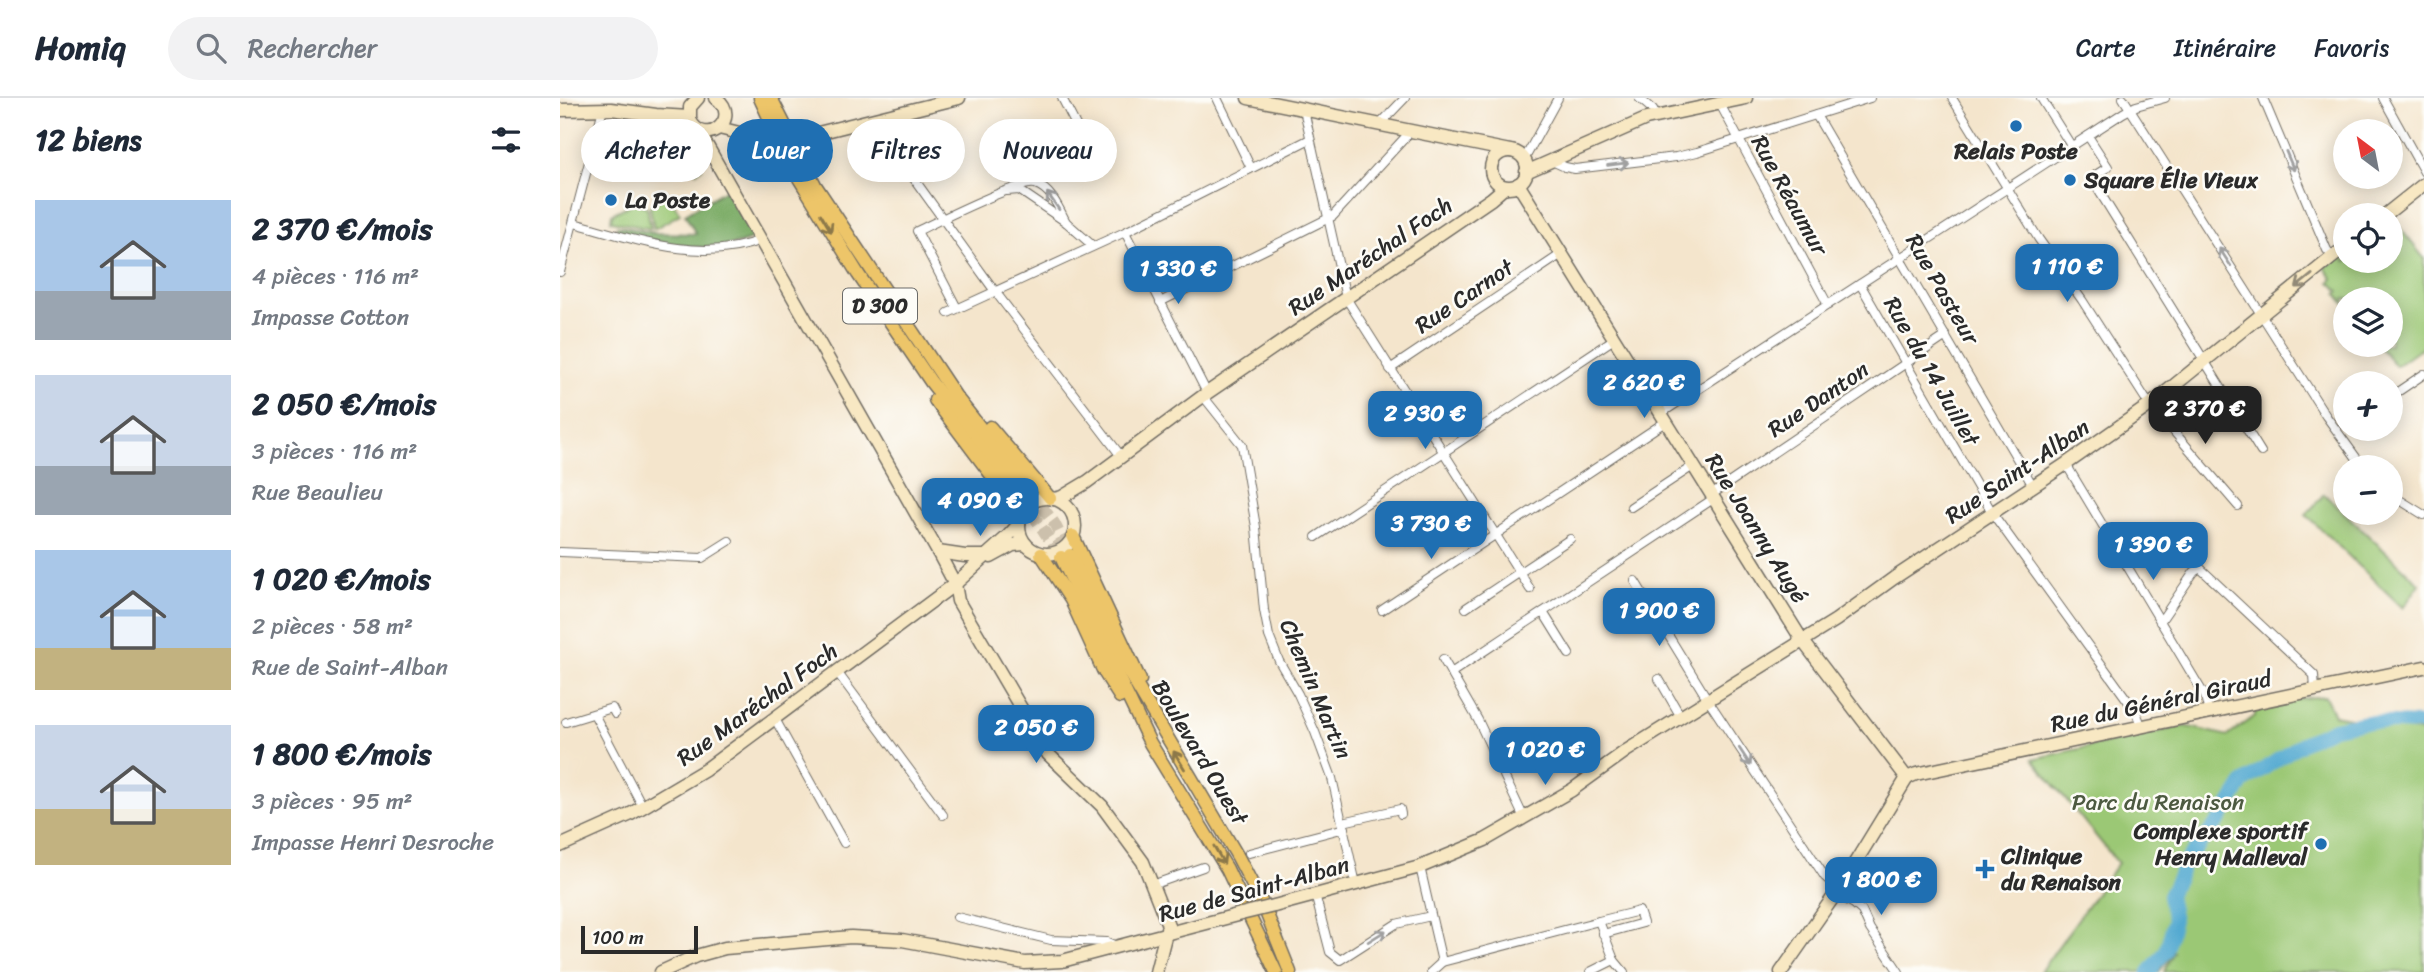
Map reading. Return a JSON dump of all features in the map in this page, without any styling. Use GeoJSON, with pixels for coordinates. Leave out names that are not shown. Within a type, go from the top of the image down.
{"type":"FeatureCollection","features":[{"type":"Feature","properties":{"kind":"main road","name":"D 300"},"geometry":{"type":"LineString","coordinates":[[760,98],[791,165],[858,274],[931,382],[1026,495],[928,356],[815,185],[771,98]]}},
{"type":"Feature","properties":{"kind":"main road"},"geometry":{"type":"LineString","coordinates":[[858,274],[872,302],[924,386],[1003,489],[1019,520]]}},
{"type":"Feature","properties":{"kind":"main road"},"geometry":{"type":"LineString","coordinates":[[928,356],[1052,499]]}},
{"type":"Feature","properties":{"kind":"main road"},"geometry":{"type":"LineString","coordinates":[[1073,536],[1128,651],[1162,732]]}},
{"type":"Feature","properties":{"kind":"main road"},"geometry":{"type":"LineString","coordinates":[[1041,554],[1072,600],[1103,670],[1150,743]]}},
{"type":"Feature","properties":{"kind":"main road","name":"Boulevard Ouest"},"geometry":{"type":"LineString","coordinates":[[1276,972],[1270,954],[1227,869],[1150,743],[1065,556],[1162,732],[1238,857],[1264,907],[1290,972]]}},
{"type":"Feature","properties":{"kind":"street"},"geometry":{"type":"LineString","coordinates":[[713,139],[724,107],[716,98]]}},
{"type":"Feature","properties":{"kind":"street"},"geometry":{"type":"LineString","coordinates":[[713,127],[719,126],[768,140],[798,138],[959,98]]}},
{"type":"Feature","properties":{"kind":"street"},"geometry":{"type":"LineString","coordinates":[[1062,98],[1073,119]]}},
{"type":"Feature","properties":{"kind":"street"},"geometry":{"type":"LineString","coordinates":[[1217,98],[1251,168]]}},
{"type":"Feature","properties":{"kind":"street"},"geometry":{"type":"LineString","coordinates":[[1248,98],[1510,151],[1518,154],[1525,166]]}},
{"type":"Feature","properties":{"kind":"street"},"geometry":{"type":"LineString","coordinates":[[1378,125],[1405,98]]}},
{"type":"Feature","properties":{"kind":"street"},"geometry":{"type":"LineString","coordinates":[[1510,151],[1499,154],[1493,160],[1491,169],[1497,182],[1511,186],[1525,166],[1558,98]]}},
{"type":"Feature","properties":{"kind":"street"},"geometry":{"type":"LineString","coordinates":[[1639,98],[1653,110],[1656,117]]}},
{"type":"Feature","properties":{"kind":"street"},"geometry":{"type":"LineString","coordinates":[[1525,166],[1552,161],[1603,137],[1656,117],[1742,98]]}},
{"type":"Feature","properties":{"kind":"street"},"geometry":{"type":"LineString","coordinates":[[1552,161],[1575,169],[1697,152],[1870,98]]}},
{"type":"Feature","properties":{"kind":"street"},"geometry":{"type":"LineString","coordinates":[[1952,98],[2038,238],[2150,405],[2238,506]]}},
{"type":"Feature","properties":{"kind":"street"},"geometry":{"type":"LineString","coordinates":[[2040,98],[2071,147]]}},
{"type":"Feature","properties":{"kind":"street"},"geometry":{"type":"LineString","coordinates":[[2123,98],[2333,416]]}},
{"type":"Feature","properties":{"kind":"street"},"geometry":{"type":"LineString","coordinates":[[1382,610],[1828,305],[2007,187],[2130,108],[2165,98]]}},
{"type":"Feature","properties":{"kind":"street"},"geometry":{"type":"LineString","coordinates":[[2263,98],[2333,257]]}},
{"type":"Feature","properties":{"kind":"street"},"geometry":{"type":"LineString","coordinates":[[2383,98],[2424,172]]}},
{"type":"Feature","properties":{"kind":"street"},"geometry":{"type":"LineString","coordinates":[[560,110],[628,110],[678,117],[692,104]]}},
{"type":"Feature","properties":{"kind":"street","name":"Rue Réaumur"},"geometry":{"type":"LineString","coordinates":[[1720,104],[1828,305]]}},
{"type":"Feature","properties":{"kind":"street"},"geometry":{"type":"LineString","coordinates":[[560,272],[563,246],[574,223],[603,109]]}},
{"type":"Feature","properties":{"kind":"street"},"geometry":{"type":"LineString","coordinates":[[1304,110],[1346,298],[1530,589]]}},
{"type":"Feature","properties":{"kind":"street","name":"Rue Pasteur"},"geometry":{"type":"LineString","coordinates":[[1816,115],[2033,486]]}},
{"type":"Feature","properties":{"kind":"street"},"geometry":{"type":"LineString","coordinates":[[886,116],[894,151],[994,290],[1121,456]]}},
{"type":"Feature","properties":{"kind":"street"},"geometry":{"type":"LineString","coordinates":[[1160,302],[1328,219],[1411,131]]}},
{"type":"Feature","properties":{"kind":"street"},"geometry":{"type":"LineString","coordinates":[[2088,136],[2108,167],[2094,176],[2094,183],[2261,452]]}},
{"type":"Feature","properties":{"kind":"street"},"geometry":{"type":"LineString","coordinates":[[948,313],[1125,232],[1310,139]]}},
{"type":"Feature","properties":{"kind":"street"},"geometry":{"type":"LineString","coordinates":[[1474,144],[1488,150],[1493,160]]}},
{"type":"Feature","properties":{"kind":"street"},"geometry":{"type":"LineString","coordinates":[[713,158],[938,552],[959,579],[958,601],[1048,754],[1102,806],[1143,862],[1168,925],[1156,972]]}},
{"type":"Feature","properties":{"kind":"street"},"geometry":{"type":"LineString","coordinates":[[957,308],[917,232],[1029,183],[1037,185],[1051,196],[1066,222]]}},
{"type":"Feature","properties":{"kind":"street"},"geometry":{"type":"LineString","coordinates":[[2400,203],[2424,184]]}},
{"type":"Feature","properties":{"kind":"street","name":"Rue Joanny Augé"},"geometry":{"type":"LineString","coordinates":[[1511,186],[1560,255],[1614,339],[1802,640],[1907,778]]}},
{"type":"Feature","properties":{"kind":"street","name":"Rue Maréchal Foch"},"geometry":{"type":"LineString","coordinates":[[1052,499],[1062,497],[1087,482],[1205,395],[1511,186]]}},
{"type":"Feature","properties":{"kind":"street"},"geometry":{"type":"LineString","coordinates":[[1007,191],[1018,191],[1066,222],[1093,246]]}},
{"type":"Feature","properties":{"kind":"street"},"geometry":{"type":"LineString","coordinates":[[574,223],[648,243],[695,250],[741,248],[761,240]]}},
{"type":"Feature","properties":{"kind":"street","name":"Chemin Martin"},"geometry":{"type":"LineString","coordinates":[[1125,232],[1205,395],[1242,445],[1256,527],[1269,636],[1315,732],[1332,778],[1356,884]]}},
{"type":"Feature","properties":{"kind":"street","name":"Rue Carnot"},"geometry":{"type":"LineString","coordinates":[[1390,369],[1560,255]]}},
{"type":"Feature","properties":{"kind":"street","name":"Rue Saint-Alban"},"geometry":{"type":"LineString","coordinates":[[1802,640],[1993,514],[2150,405],[2333,257]]}},
{"type":"Feature","properties":{"kind":"street","name":"Rue du 14 Juillet"},"geometry":{"type":"LineString","coordinates":[[1860,284],[1993,514],[2136,712],[2142,728]]}},
{"type":"Feature","properties":{"kind":"street","name":"Rue Danton"},"geometry":{"type":"LineString","coordinates":[[1451,673],[1946,336]]}},
{"type":"Feature","properties":{"kind":"street"},"geometry":{"type":"LineString","coordinates":[[1316,537],[1614,339]]}},
{"type":"Feature","properties":{"kind":"street"},"geometry":{"type":"LineString","coordinates":[[2403,388],[2424,374]]}},
{"type":"Feature","properties":{"kind":"street"},"geometry":{"type":"LineString","coordinates":[[2066,464],[2205,696],[2209,713]]}},
{"type":"Feature","properties":{"kind":"street"},"geometry":{"type":"LineString","coordinates":[[1631,507],[1693,466]]}},
{"type":"Feature","properties":{"kind":"street","name":"Rue Maréchal Foch"},"geometry":{"type":"LineString","coordinates":[[1071,512],[1087,482]]}},
{"type":"Feature","properties":{"kind":"street"},"geometry":{"type":"LineString","coordinates":[[1052,499],[1066,506],[1071,512],[1074,520],[1073,536],[1069,544],[1059,551],[1041,554],[1025,544],[1021,537],[1019,520],[1024,510],[1033,502],[1052,499]]}},
{"type":"Feature","properties":{"kind":"street"},"geometry":{"type":"LineString","coordinates":[[2403,502],[2424,515]]}},
{"type":"Feature","properties":{"kind":"street","name":"Rue Maréchal Foch"},"geometry":{"type":"LineString","coordinates":[[959,579],[1008,536],[1019,520]]}},
{"type":"Feature","properties":{"kind":"street"},"geometry":{"type":"LineString","coordinates":[[1466,608],[1570,539]]}},
{"type":"Feature","properties":{"kind":"street"},"geometry":{"type":"LineString","coordinates":[[560,552],[702,558],[729,541]]}},
{"type":"Feature","properties":{"kind":"street","name":"Rue Maréchal Foch"},"geometry":{"type":"LineString","coordinates":[[560,846],[643,807],[694,778],[959,579],[1013,545],[1025,544]]}},
{"type":"Feature","properties":{"kind":"street"},"geometry":{"type":"LineString","coordinates":[[938,552],[984,556]]}},
{"type":"Feature","properties":{"kind":"street"},"geometry":{"type":"LineString","coordinates":[[2161,622],[2194,572],[2200,568],[2314,676],[2315,690]]}},
{"type":"Feature","properties":{"kind":"street"},"geometry":{"type":"LineString","coordinates":[[1635,581],[1708,700],[1825,877],[1837,891],[1862,911],[1870,929],[1899,972]]}},
{"type":"Feature","properties":{"kind":"street"},"geometry":{"type":"LineString","coordinates":[[1543,612],[1569,654]]}},
{"type":"Feature","properties":{"kind":"street","name":"Rue de Saint-Alban"},"geometry":{"type":"LineString","coordinates":[[661,972],[696,956],[725,948],[851,937],[902,940],[1025,963],[1062,961],[1420,867],[1485,840],[1572,790],[1626,751],[1802,640]]}},
{"type":"Feature","properties":{"kind":"street"},"geometry":{"type":"LineString","coordinates":[[1443,659],[1478,720],[1524,818]]}},
{"type":"Feature","properties":{"kind":"street","name":"Rue du Général Giraud"},"geometry":{"type":"LineString","coordinates":[[1907,778],[2424,667]]}},
{"type":"Feature","properties":{"kind":"street"},"geometry":{"type":"LineString","coordinates":[[837,672],[943,815]]}},
{"type":"Feature","properties":{"kind":"street"},"geometry":{"type":"LineString","coordinates":[[1659,679],[1681,717]]}},
{"type":"Feature","properties":{"kind":"street"},"geometry":{"type":"LineString","coordinates":[[566,722],[612,708],[615,714]]}},
{"type":"Feature","properties":{"kind":"street"},"geometry":{"type":"LineString","coordinates":[[594,714],[643,807]]}},
{"type":"Feature","properties":{"kind":"street"},"geometry":{"type":"LineString","coordinates":[[775,719],[844,843]]}},
{"type":"Feature","properties":{"kind":"street"},"geometry":{"type":"LineString","coordinates":[[1781,972],[1837,891],[1907,778]]}},
{"type":"Feature","properties":{"kind":"street"},"geometry":{"type":"LineString","coordinates":[[1249,853],[1400,809],[1401,814]]}},
{"type":"Feature","properties":{"kind":"street"},"geometry":{"type":"LineString","coordinates":[[1152,885],[1203,867]]}},
{"type":"Feature","properties":{"kind":"street"},"geometry":{"type":"LineString","coordinates":[[1420,867],[1443,962]]}},
{"type":"Feature","properties":{"kind":"street"},"geometry":{"type":"LineString","coordinates":[[1315,894],[1330,952],[1340,960],[1396,924],[1431,916]]}},
{"type":"Feature","properties":{"kind":"street"},"geometry":{"type":"LineString","coordinates":[[1431,972],[1443,962],[1639,911],[1643,923],[1603,934]]}},
{"type":"Feature","properties":{"kind":"street"},"geometry":{"type":"LineString","coordinates":[[957,917],[1051,940],[1107,942],[1116,946]]}},
{"type":"Feature","properties":{"kind":"street"},"geometry":{"type":"LineString","coordinates":[[1599,922],[1614,960],[1624,972]]}},
{"type":"Feature","properties":{"kind":"street"},"geometry":{"type":"LineString","coordinates":[[1590,972],[1614,960]]}},
{"type":"Feature","properties":{"kind":"green space"},"geometry":{"type":"Polygon","coordinates":[[[727,189],[754,238],[737,244],[703,248],[615,233],[617,226],[654,233],[696,234],[685,214],[727,189]]]}},
{"type":"Feature","properties":{"kind":"green space"},"geometry":{"type":"Polygon","coordinates":[[[666,191],[680,214],[654,229],[650,207],[656,201],[657,192],[666,191]]]}},
{"type":"Feature","properties":{"kind":"green space"},"geometry":{"type":"Polygon","coordinates":[[[635,202],[647,207],[651,229],[611,221],[612,214],[635,202]]]}},
{"type":"Feature","properties":{"kind":"green space"},"geometry":{"type":"Polygon","coordinates":[[[2403,232],[2424,258],[2424,346],[2396,366],[2388,357],[2403,357],[2403,287],[2336,287],[2330,282],[2333,279],[2325,268],[2333,262],[2333,273],[2403,273],[2403,232]]]}},
{"type":"Feature","properties":{"kind":"green space"},"geometry":{"type":"Polygon","coordinates":[[[2324,494],[2333,502],[2333,525],[2357,525],[2420,584],[2403,608],[2306,515],[2324,494]]]}},
{"type":"Feature","properties":{"kind":"green space","name":"Parc du Renaison"},"geometry":{"type":"Polygon","coordinates":[[[2325,696],[2334,715],[2424,734],[2424,972],[2164,972],[2174,951],[2159,972],[2040,972],[2118,863],[2033,759],[2185,726],[2228,736],[2255,716],[2255,703],[2325,696]]]}},
{"type":"Feature","properties":{"kind":"waterway"},"geometry":{"type":"LineString","coordinates":[[2149,972],[2166,951],[2174,920],[2169,896],[2186,861],[2221,818],[2244,782],[2304,742],[2334,728],[2365,722],[2419,724]]}},
{"type":"Feature","properties":{"kind":"tunnel"},"geometry":{"type":"LineString","coordinates":[[1031,492],[1054,523],[1070,555]]}},
{"type":"Feature","properties":{"kind":"tunnel"},"geometry":{"type":"LineString","coordinates":[[1022,498],[1061,557]]}},
{"type":"Feature","properties":{"kind":"place","name":"Relais Poste"},"geometry":{"type":"Point","coordinates":[2016,126]}},
{"type":"Feature","properties":{"kind":"place","name":"Square Élie Vieux"},"geometry":{"type":"Point","coordinates":[2070,180]}},
{"type":"Feature","properties":{"kind":"place","name":"La Poste"},"geometry":{"type":"Point","coordinates":[611,200]}},
{"type":"Feature","properties":{"kind":"place","name":"Complexe sportif Henry Malleval"},"geometry":{"type":"Point","coordinates":[2321,844]}},
{"type":"Feature","properties":{"kind":"place","name":"Clinique du Renaison"},"geometry":{"type":"Point","coordinates":[1985,869]}}]}
